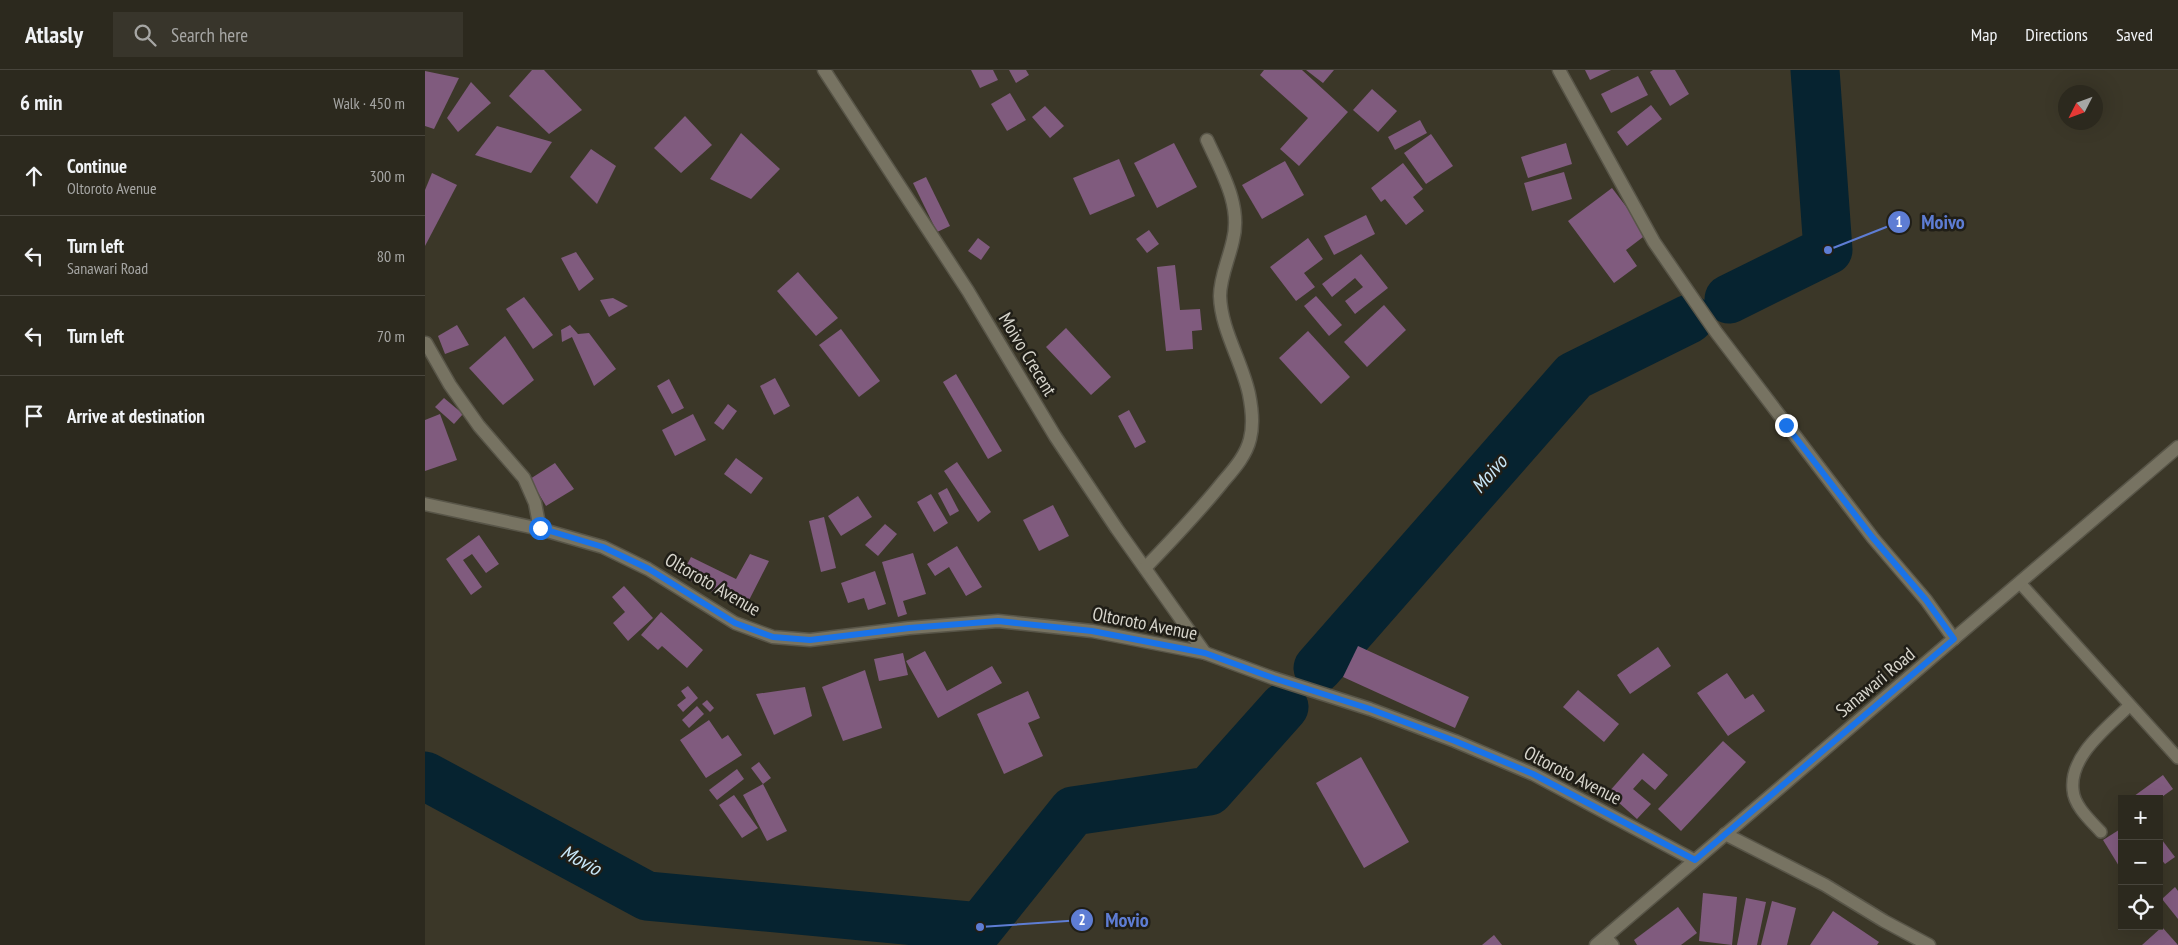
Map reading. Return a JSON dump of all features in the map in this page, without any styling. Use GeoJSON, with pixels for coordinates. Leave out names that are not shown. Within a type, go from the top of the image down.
{"type":"FeatureCollection","features":[{"type":"Feature","properties":{"kind":"street","name":"Moivo Crecent"},"geometry":{"type":"LineString","coordinates":[[824,70],[968,291],[1055,436],[1117,529],[1205,653]]}},
{"type":"Feature","properties":{"kind":"street"},"geometry":{"type":"LineString","coordinates":[[1559,70],[1654,242],[1716,332],[1873,538],[1926,600],[1954,639]]}},
{"type":"Feature","properties":{"kind":"street"},"geometry":{"type":"LineString","coordinates":[[1145,568],[1196,515],[1240,460],[1250,441],[1253,422],[1249,393],[1224,320],[1220,296],[1221,281],[1234,238],[1232,197],[1207,140]]}},
{"type":"Feature","properties":{"kind":"street"},"geometry":{"type":"LineString","coordinates":[[426,343],[450,385],[479,426],[524,478],[535,503],[540,528]]}},
{"type":"Feature","properties":{"kind":"street","name":"Sanawari Road"},"geometry":{"type":"LineString","coordinates":[[1605,942],[1725,834],[2178,447]]}},
{"type":"Feature","properties":{"kind":"street","name":"Oltoroto Avenue"},"geometry":{"type":"LineString","coordinates":[[425,504],[540,528],[603,547],[649,569],[735,623],[773,637],[810,640],[909,628],[998,621],[1092,631],[1205,653],[1273,678],[1370,709],[1533,774],[1695,860]]}},
{"type":"Feature","properties":{"kind":"street"},"geometry":{"type":"LineString","coordinates":[[1725,834],[1825,885],[1884,921],[1929,945]]}},
{"type":"Feature","properties":{"kind":"lane"},"geometry":{"type":"LineString","coordinates":[[2020,583],[2129,706],[2178,758]]}},
{"type":"Feature","properties":{"kind":"lane"},"geometry":{"type":"LineString","coordinates":[[2101,832],[2082,810],[2073,792],[2074,770],[2084,752],[2129,706]]}},
{"type":"Feature","properties":{"kind":"building"},"geometry":{"type":"Polygon","coordinates":[[[532,70],[544,70],[582,110],[549,134],[509,96],[532,70]]]}},
{"type":"Feature","properties":{"kind":"building"},"geometry":{"type":"Polygon","coordinates":[[[971,70],[993,70],[998,80],[980,88],[971,70]]]}},
{"type":"Feature","properties":{"kind":"building"},"geometry":{"type":"Polygon","coordinates":[[[1009,70],[1026,70],[1029,75],[1016,83],[1009,70]]]}},
{"type":"Feature","properties":{"kind":"building"},"geometry":{"type":"Polygon","coordinates":[[[1264,70],[1302,70],[1348,112],[1299,166],[1280,149],[1308,118],[1260,75],[1264,70]]]}},
{"type":"Feature","properties":{"kind":"building"},"geometry":{"type":"Polygon","coordinates":[[[1306,70],[1334,70],[1323,83],[1306,70]]]}},
{"type":"Feature","properties":{"kind":"building"},"geometry":{"type":"Polygon","coordinates":[[[1585,70],[1611,70],[1590,80],[1585,70]]]}},
{"type":"Feature","properties":{"kind":"building"},"geometry":{"type":"Polygon","coordinates":[[[1653,70],[1675,70],[1689,94],[1670,106],[1650,72],[1653,70]]]}},
{"type":"Feature","properties":{"kind":"building"},"geometry":{"type":"Polygon","coordinates":[[[425,71],[459,78],[434,129],[425,126],[425,71]]]}},
{"type":"Feature","properties":{"kind":"building"},"geometry":{"type":"Polygon","coordinates":[[[1638,76],[1648,95],[1611,113],[1601,94],[1638,76]]]}},
{"type":"Feature","properties":{"kind":"building"},"geometry":{"type":"Polygon","coordinates":[[[471,82],[491,103],[458,132],[447,118],[471,82]]]}},
{"type":"Feature","properties":{"kind":"building"},"geometry":{"type":"Polygon","coordinates":[[[1372,89],[1397,111],[1378,132],[1353,110],[1372,89]]]}},
{"type":"Feature","properties":{"kind":"building"},"geometry":{"type":"Polygon","coordinates":[[[1010,93],[1026,120],[1007,131],[991,104],[1010,93]]]}},
{"type":"Feature","properties":{"kind":"building"},"geometry":{"type":"Polygon","coordinates":[[[1651,105],[1662,119],[1627,146],[1617,132],[1651,105]]]}},
{"type":"Feature","properties":{"kind":"building"},"geometry":{"type":"Polygon","coordinates":[[[1045,106],[1064,126],[1050,138],[1032,117],[1045,106]]]}},
{"type":"Feature","properties":{"kind":"building"},"geometry":{"type":"Polygon","coordinates":[[[685,116],[712,145],[681,173],[654,148],[685,116]]]}},
{"type":"Feature","properties":{"kind":"building"},"geometry":{"type":"Polygon","coordinates":[[[1420,120],[1427,133],[1395,150],[1388,137],[1420,120]]]}},
{"type":"Feature","properties":{"kind":"building"},"geometry":{"type":"Polygon","coordinates":[[[497,126],[552,142],[531,173],[475,155],[497,126]]]}},
{"type":"Feature","properties":{"kind":"building"},"geometry":{"type":"Polygon","coordinates":[[[741,133],[780,169],[751,199],[710,179],[741,133]]]}},
{"type":"Feature","properties":{"kind":"building"},"geometry":{"type":"Polygon","coordinates":[[[1431,134],[1453,166],[1426,184],[1404,153],[1431,134]]]}},
{"type":"Feature","properties":{"kind":"building"},"geometry":{"type":"Polygon","coordinates":[[[1174,143],[1197,187],[1157,208],[1134,163],[1174,143]]]}},
{"type":"Feature","properties":{"kind":"building"},"geometry":{"type":"Polygon","coordinates":[[[1566,143],[1572,164],[1528,178],[1521,157],[1566,143]]]}},
{"type":"Feature","properties":{"kind":"building"},"geometry":{"type":"Polygon","coordinates":[[[591,149],[616,166],[597,204],[570,177],[591,149]]]}},
{"type":"Feature","properties":{"kind":"building"},"geometry":{"type":"Polygon","coordinates":[[[1119,159],[1135,196],[1090,215],[1073,178],[1119,159]]]}},
{"type":"Feature","properties":{"kind":"building"},"geometry":{"type":"Polygon","coordinates":[[[1285,161],[1304,195],[1262,219],[1242,185],[1285,161]]]}},
{"type":"Feature","properties":{"kind":"building"},"geometry":{"type":"Polygon","coordinates":[[[1403,163],[1423,189],[1413,197],[1424,211],[1406,225],[1385,199],[1381,202],[1371,188],[1403,163]]]}},
{"type":"Feature","properties":{"kind":"building"},"geometry":{"type":"Polygon","coordinates":[[[1564,172],[1572,199],[1532,211],[1524,183],[1564,172]]]}},
{"type":"Feature","properties":{"kind":"building"},"geometry":{"type":"Polygon","coordinates":[[[432,173],[457,185],[425,246],[425,190],[432,173]]]}},
{"type":"Feature","properties":{"kind":"building"},"geometry":{"type":"Polygon","coordinates":[[[926,177],[950,226],[937,232],[913,183],[926,177]]]}},
{"type":"Feature","properties":{"kind":"building"},"geometry":{"type":"Polygon","coordinates":[[[1612,188],[1647,234],[1626,250],[1637,266],[1614,283],[1568,221],[1612,188]]]}},
{"type":"Feature","properties":{"kind":"building"},"geometry":{"type":"Polygon","coordinates":[[[1366,215],[1375,234],[1334,255],[1324,236],[1366,215]]]}},
{"type":"Feature","properties":{"kind":"building"},"geometry":{"type":"Polygon","coordinates":[[[1149,230],[1159,244],[1147,253],[1136,239],[1149,230]]]}},
{"type":"Feature","properties":{"kind":"building"},"geometry":{"type":"Polygon","coordinates":[[[978,238],[990,247],[981,260],[968,251],[978,238]]]}},
{"type":"Feature","properties":{"kind":"building"},"geometry":{"type":"Polygon","coordinates":[[[1308,238],[1323,259],[1304,273],[1315,287],[1296,301],[1270,267],[1308,238]]]}},
{"type":"Feature","properties":{"kind":"building"},"geometry":{"type":"Polygon","coordinates":[[[576,252],[594,279],[579,291],[561,258],[576,252]]]}},
{"type":"Feature","properties":{"kind":"building"},"geometry":{"type":"Polygon","coordinates":[[[1361,254],[1388,288],[1355,314],[1345,301],[1363,287],[1355,278],[1332,297],[1322,284],[1361,254]]]}},
{"type":"Feature","properties":{"kind":"building"},"geometry":{"type":"Polygon","coordinates":[[[1175,265],[1180,310],[1200,309],[1202,330],[1192,331],[1193,349],[1166,351],[1157,267],[1175,265]]]}},
{"type":"Feature","properties":{"kind":"building"},"geometry":{"type":"Polygon","coordinates":[[[798,272],[838,318],[816,336],[777,291],[798,272]]]}},
{"type":"Feature","properties":{"kind":"building"},"geometry":{"type":"Polygon","coordinates":[[[1316,296],[1342,325],[1329,336],[1304,306],[1316,296]]]}},
{"type":"Feature","properties":{"kind":"building"},"geometry":{"type":"Polygon","coordinates":[[[524,297],[553,335],[533,349],[506,309],[524,297]]]}},
{"type":"Feature","properties":{"kind":"building"},"geometry":{"type":"Polygon","coordinates":[[[613,298],[628,306],[609,317],[600,300],[613,298]]]}},
{"type":"Feature","properties":{"kind":"building"},"geometry":{"type":"Polygon","coordinates":[[[1384,305],[1406,330],[1367,367],[1344,342],[1384,305]]]}},
{"type":"Feature","properties":{"kind":"building"},"geometry":{"type":"Polygon","coordinates":[[[457,325],[469,345],[445,354],[438,336],[457,325]]]}},
{"type":"Feature","properties":{"kind":"building"},"geometry":{"type":"Polygon","coordinates":[[[570,325],[578,334],[589,333],[616,369],[594,386],[572,337],[562,342],[561,330],[570,325]]]}},
{"type":"Feature","properties":{"kind":"building"},"geometry":{"type":"Polygon","coordinates":[[[1066,328],[1111,377],[1091,395],[1046,347],[1066,328]]]}},
{"type":"Feature","properties":{"kind":"building"},"geometry":{"type":"Polygon","coordinates":[[[841,329],[880,381],[859,397],[819,345],[841,329]]]}},
{"type":"Feature","properties":{"kind":"building"},"geometry":{"type":"Polygon","coordinates":[[[1308,331],[1350,377],[1321,404],[1279,358],[1308,331]]]}},
{"type":"Feature","properties":{"kind":"building"},"geometry":{"type":"Polygon","coordinates":[[[505,336],[534,380],[503,405],[469,368],[505,336]]]}},
{"type":"Feature","properties":{"kind":"building"},"geometry":{"type":"Polygon","coordinates":[[[956,374],[1002,451],[988,459],[943,382],[956,374]]]}},
{"type":"Feature","properties":{"kind":"building"},"geometry":{"type":"Polygon","coordinates":[[[775,378],[790,406],[774,415],[760,386],[775,378]]]}},
{"type":"Feature","properties":{"kind":"building"},"geometry":{"type":"Polygon","coordinates":[[[669,379],[684,408],[672,414],[657,386],[669,379]]]}},
{"type":"Feature","properties":{"kind":"building"},"geometry":{"type":"Polygon","coordinates":[[[444,398],[463,414],[454,424],[435,407],[444,398]]]}},
{"type":"Feature","properties":{"kind":"building"},"geometry":{"type":"Polygon","coordinates":[[[728,404],[737,411],[723,430],[714,423],[728,404]]]}},
{"type":"Feature","properties":{"kind":"building"},"geometry":{"type":"Polygon","coordinates":[[[1129,410],[1146,442],[1135,448],[1118,416],[1129,410]]]}},
{"type":"Feature","properties":{"kind":"building"},"geometry":{"type":"Polygon","coordinates":[[[440,414],[457,460],[425,471],[425,420],[440,414]]]}},
{"type":"Feature","properties":{"kind":"building"},"geometry":{"type":"Polygon","coordinates":[[[693,414],[706,440],[675,456],[662,430],[693,414]]]}},
{"type":"Feature","properties":{"kind":"building"},"geometry":{"type":"Polygon","coordinates":[[[736,458],[763,478],[751,494],[724,474],[736,458]]]}},
{"type":"Feature","properties":{"kind":"building"},"geometry":{"type":"Polygon","coordinates":[[[957,462],[991,512],[978,522],[944,471],[957,462]]]}},
{"type":"Feature","properties":{"kind":"building"},"geometry":{"type":"Polygon","coordinates":[[[555,463],[574,489],[546,506],[530,479],[555,463]]]}},
{"type":"Feature","properties":{"kind":"building"},"geometry":{"type":"Polygon","coordinates":[[[947,488],[959,511],[950,516],[938,493],[947,488]]]}},
{"type":"Feature","properties":{"kind":"building"},"geometry":{"type":"Polygon","coordinates":[[[931,494],[948,523],[934,532],[917,502],[931,494]]]}},
{"type":"Feature","properties":{"kind":"building"},"geometry":{"type":"Polygon","coordinates":[[[858,496],[872,517],[841,536],[828,516],[858,496]]]}},
{"type":"Feature","properties":{"kind":"building"},"geometry":{"type":"Polygon","coordinates":[[[1053,505],[1069,536],[1039,551],[1023,520],[1053,505]]]}},
{"type":"Feature","properties":{"kind":"building"},"geometry":{"type":"Polygon","coordinates":[[[824,517],[836,568],[821,572],[809,521],[824,517]]]}},
{"type":"Feature","properties":{"kind":"building"},"geometry":{"type":"Polygon","coordinates":[[[885,524],[897,534],[878,556],[865,545],[885,524]]]}},
{"type":"Feature","properties":{"kind":"building"},"geometry":{"type":"Polygon","coordinates":[[[479,535],[499,564],[486,573],[472,554],[463,560],[482,587],[471,595],[446,559],[479,535]]]}},
{"type":"Feature","properties":{"kind":"building"},"geometry":{"type":"Polygon","coordinates":[[[957,546],[982,587],[966,596],[949,567],[935,576],[927,564],[957,546]]]}},
{"type":"Feature","properties":{"kind":"building"},"geometry":{"type":"Polygon","coordinates":[[[913,553],[926,594],[903,601],[907,614],[898,617],[882,562],[913,553]]]}},
{"type":"Feature","properties":{"kind":"building"},"geometry":{"type":"Polygon","coordinates":[[[750,554],[769,561],[745,608],[681,576],[691,557],[736,579],[750,554]]]}},
{"type":"Feature","properties":{"kind":"building"},"geometry":{"type":"Polygon","coordinates":[[[875,571],[886,604],[868,610],[864,598],[848,603],[841,583],[875,571]]]}},
{"type":"Feature","properties":{"kind":"building"},"geometry":{"type":"Polygon","coordinates":[[[624,586],[653,618],[628,641],[613,623],[625,612],[612,597],[624,586]]]}},
{"type":"Feature","properties":{"kind":"building"},"geometry":{"type":"Polygon","coordinates":[[[661,612],[703,650],[687,668],[662,646],[658,650],[641,635],[661,612]]]}},
{"type":"Feature","properties":{"kind":"building"},"geometry":{"type":"Polygon","coordinates":[[[1358,646],[1469,697],[1455,728],[1343,677],[1358,646]]]}},
{"type":"Feature","properties":{"kind":"building"},"geometry":{"type":"Polygon","coordinates":[[[1658,647],[1671,666],[1630,694],[1617,675],[1658,647]]]}},
{"type":"Feature","properties":{"kind":"building"},"geometry":{"type":"Polygon","coordinates":[[[925,651],[947,691],[992,666],[1002,683],[938,718],[906,661],[925,651]]]}},
{"type":"Feature","properties":{"kind":"building"},"geometry":{"type":"Polygon","coordinates":[[[903,653],[908,675],[879,681],[874,659],[903,653]]]}},
{"type":"Feature","properties":{"kind":"building"},"geometry":{"type":"Polygon","coordinates":[[[865,670],[882,728],[843,741],[822,687],[865,670]]]}},
{"type":"Feature","properties":{"kind":"building"},"geometry":{"type":"Polygon","coordinates":[[[1727,673],[1745,699],[1753,694],[1765,711],[1728,736],[1697,693],[1727,673]]]}},
{"type":"Feature","properties":{"kind":"building"},"geometry":{"type":"Polygon","coordinates":[[[688,686],[698,698],[683,712],[677,705],[686,698],[681,691],[688,686]]]}},
{"type":"Feature","properties":{"kind":"building"},"geometry":{"type":"Polygon","coordinates":[[[805,687],[812,716],[774,735],[756,694],[805,687]]]}},
{"type":"Feature","properties":{"kind":"building"},"geometry":{"type":"Polygon","coordinates":[[[1578,690],[1619,724],[1604,742],[1563,707],[1578,690]]]}},
{"type":"Feature","properties":{"kind":"building"},"geometry":{"type":"Polygon","coordinates":[[[1028,691],[1040,718],[1028,723],[1043,756],[1004,774],[977,714],[1028,691]]]}},
{"type":"Feature","properties":{"kind":"building"},"geometry":{"type":"Polygon","coordinates":[[[707,700],[714,708],[710,712],[702,704],[707,700]]]}},
{"type":"Feature","properties":{"kind":"building"},"geometry":{"type":"Polygon","coordinates":[[[697,706],[704,714],[689,728],[682,720],[697,706]]]}},
{"type":"Feature","properties":{"kind":"building"},"geometry":{"type":"Polygon","coordinates":[[[709,720],[722,739],[728,735],[742,755],[706,778],[680,740],[709,720]]]}},
{"type":"Feature","properties":{"kind":"building"},"geometry":{"type":"Polygon","coordinates":[[[1723,741],[1746,762],[1681,831],[1658,809],[1723,741]]]}},
{"type":"Feature","properties":{"kind":"building"},"geometry":{"type":"Polygon","coordinates":[[[1643,753],[1668,775],[1655,790],[1642,779],[1633,789],[1651,804],[1637,819],[1608,793],[1643,753]]]}},
{"type":"Feature","properties":{"kind":"building"},"geometry":{"type":"Polygon","coordinates":[[[1361,757],[1409,842],[1364,868],[1316,783],[1361,757]]]}},
{"type":"Feature","properties":{"kind":"building"},"geometry":{"type":"Polygon","coordinates":[[[759,762],[771,778],[763,784],[751,768],[759,762]]]}},
{"type":"Feature","properties":{"kind":"building"},"geometry":{"type":"Polygon","coordinates":[[[737,769],[744,779],[717,800],[709,790],[737,769]]]}},
{"type":"Feature","properties":{"kind":"building"},"geometry":{"type":"Polygon","coordinates":[[[2163,775],[2173,789],[2163,796],[2136,795],[2163,775]]]}},
{"type":"Feature","properties":{"kind":"building"},"geometry":{"type":"Polygon","coordinates":[[[763,784],[787,831],[767,841],[743,795],[763,784]]]}},
{"type":"Feature","properties":{"kind":"building"},"geometry":{"type":"Polygon","coordinates":[[[734,795],[758,828],[742,838],[719,805],[734,795]]]}},
{"type":"Feature","properties":{"kind":"building"},"geometry":{"type":"Polygon","coordinates":[[[2118,831],[2118,864],[2103,840],[2118,831]]]}},
{"type":"Feature","properties":{"kind":"building"},"geometry":{"type":"Polygon","coordinates":[[[2163,841],[2175,857],[2165,864],[2163,862],[2163,841]]]}},
{"type":"Feature","properties":{"kind":"building"},"geometry":{"type":"Polygon","coordinates":[[[2175,887],[2178,891],[2178,919],[2163,900],[2175,887]]]}},
{"type":"Feature","properties":{"kind":"building"},"geometry":{"type":"Polygon","coordinates":[[[1703,893],[1737,897],[1732,945],[1699,941],[1703,893]]]}},
{"type":"Feature","properties":{"kind":"building"},"geometry":{"type":"Polygon","coordinates":[[[1746,898],[1766,902],[1757,945],[1737,945],[1746,898]]]}},
{"type":"Feature","properties":{"kind":"building"},"geometry":{"type":"Polygon","coordinates":[[[1772,901],[1796,908],[1787,945],[1761,945],[1772,901]]]}},
{"type":"Feature","properties":{"kind":"building"},"geometry":{"type":"Polygon","coordinates":[[[1678,907],[1697,933],[1681,945],[1637,945],[1634,940],[1678,907]]]}},
{"type":"Feature","properties":{"kind":"building"},"geometry":{"type":"Polygon","coordinates":[[[1833,911],[1879,942],[1877,945],[1810,945],[1833,911]]]}},
{"type":"Feature","properties":{"kind":"building"},"geometry":{"type":"Polygon","coordinates":[[[2163,928],[2178,945],[2142,945],[2163,928]]]}},
{"type":"Feature","properties":{"kind":"building"},"geometry":{"type":"Polygon","coordinates":[[[1494,935],[1502,945],[1482,945],[1494,935]]]}},
{"type":"Feature","properties":{"kind":"waterway","name":"Moivo"},"geometry":{"type":"LineString","coordinates":[[1729,299],[1828,250],[1815,70]]}},
{"type":"Feature","properties":{"kind":"waterway","name":"Moivo"},"geometry":{"type":"LineString","coordinates":[[1318,668],[1574,376],[1689,319]]}},
{"type":"Feature","properties":{"kind":"waterway","name":"Movio"},"geometry":{"type":"LineString","coordinates":[[425,776],[647,896],[980,927],[1073,811],[1209,791],[1284,707]]}},
{"type":"Feature","properties":{"kind":"place","name":"Moivo"},"geometry":{"type":"Point","coordinates":[1828,250]}},
{"type":"Feature","properties":{"kind":"place","name":"Movio"},"geometry":{"type":"Point","coordinates":[980,927]}},
{"type":"Feature","properties":{"kind":"route"},"geometry":{"type":"LineString","coordinates":[[540,528],[603,547],[649,569],[735,623],[773,637],[810,640],[909,628],[998,621],[1092,631],[1205,653],[1273,678],[1370,709],[1455,741],[1533,774],[1695,860],[1954,639],[1926,600],[1873,538],[1786,425]]}}]}
